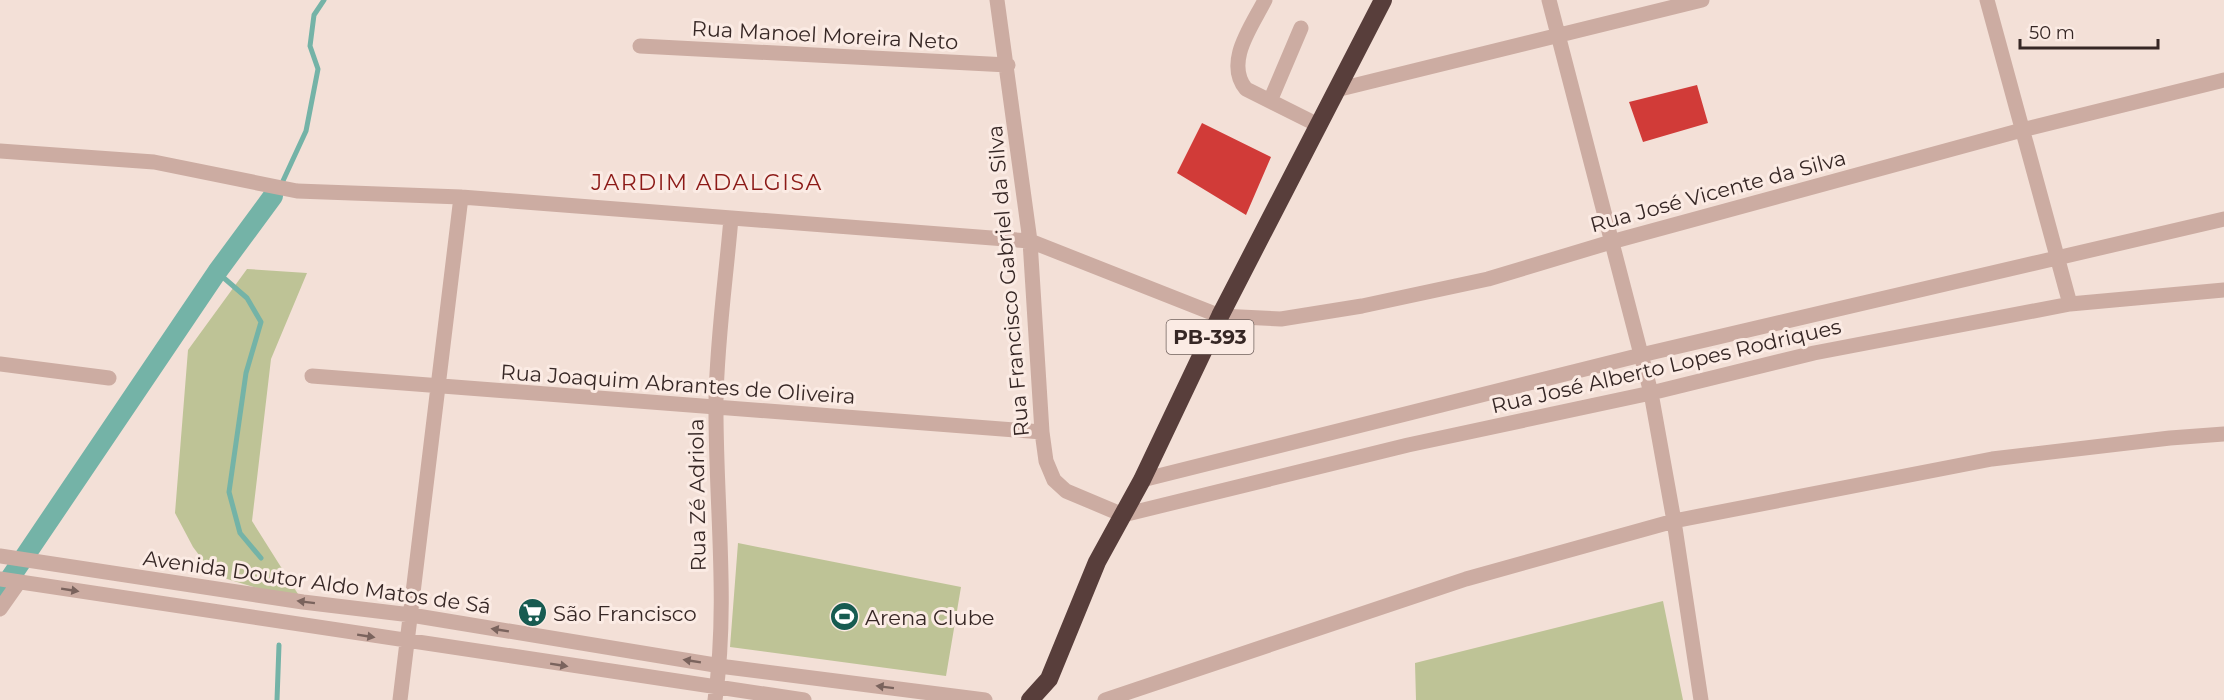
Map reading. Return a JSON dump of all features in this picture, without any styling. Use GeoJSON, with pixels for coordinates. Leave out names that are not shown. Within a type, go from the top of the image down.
{"type":"FeatureCollection","features":[{"type":"Feature","properties":{"kind":"highway","name":"PB-393"},"geometry":{"type":"LineString","coordinates":[[1030,700],[1049,679],[1097,562],[1142,480],[1220,316],[1383,0]]}},
{"type":"Feature","properties":{"kind":"highway"},"geometry":{"type":"LineString","coordinates":[[1049,679],[1052,700]]}},
{"type":"Feature","properties":{"kind":"street","name":"Rua Francisco Gabriel da Silva"},"geometry":{"type":"LineString","coordinates":[[997,0],[1008,65],[1030,241],[1042,432],[1046,461],[1054,480],[1066,491],[1123,515]]}},
{"type":"Feature","properties":{"kind":"street"},"geometry":{"type":"LineString","coordinates":[[1264,0],[1240,49],[1236,66],[1240,81],[1246,89],[1318,125]]}},
{"type":"Feature","properties":{"kind":"street"},"geometry":{"type":"LineString","coordinates":[[1549,0],[1651,393],[1674,521],[1701,700]]}},
{"type":"Feature","properties":{"kind":"street"},"geometry":{"type":"LineString","coordinates":[[1336,90],[1702,0]]}},
{"type":"Feature","properties":{"kind":"street"},"geometry":{"type":"LineString","coordinates":[[1987,0],[2070,304]]}},
{"type":"Feature","properties":{"kind":"street"},"geometry":{"type":"LineString","coordinates":[[1270,101],[1301,28]]}},
{"type":"Feature","properties":{"kind":"street","name":"Rua Manoel Moreira Neto"},"geometry":{"type":"LineString","coordinates":[[640,46],[1008,65]]}},
{"type":"Feature","properties":{"kind":"street","name":"Rua José Vicente da Silva"},"geometry":{"type":"LineString","coordinates":[[0,151],[154,162],[297,191],[461,197],[1030,241],[1220,316],[1281,319],[1362,306],[1488,279],[1611,242],[2022,130],[2224,80]]}},
{"type":"Feature","properties":{"kind":"street"},"geometry":{"type":"LineString","coordinates":[[400,700],[440,387],[461,197]]}},
{"type":"Feature","properties":{"kind":"street","name":"Rua Zé Adriola"},"geometry":{"type":"LineString","coordinates":[[716,694],[719,665],[721,527],[716,408],[731,218]]}},
{"type":"Feature","properties":{"kind":"street","name":"Rua José Alberto Lopes Rodriques"},"geometry":{"type":"LineString","coordinates":[[1142,480],[1641,356],[2224,219]]}},
{"type":"Feature","properties":{"kind":"street","name":"Rua José Alberto Lopes Rodriques"},"geometry":{"type":"LineString","coordinates":[[1123,515],[1408,445],[1651,393],[1814,353],[2070,304],[2224,290]]}},
{"type":"Feature","properties":{"kind":"street"},"geometry":{"type":"LineString","coordinates":[[0,364],[110,378]]}},
{"type":"Feature","properties":{"kind":"street","name":"Rua Joaquim Abrantes de Oliveira"},"geometry":{"type":"LineString","coordinates":[[312,376],[1042,432]]}},
{"type":"Feature","properties":{"kind":"street"},"geometry":{"type":"LineString","coordinates":[[1105,700],[1466,579],[1674,521],[1992,459],[2170,438],[2224,435]]}},
{"type":"Feature","properties":{"kind":"street","name":"Avenida Doutor Aldo Matos de Sá"},"geometry":{"type":"LineString","coordinates":[[0,556],[303,602],[411,615],[719,665],[985,700]]}},
{"type":"Feature","properties":{"kind":"street"},"geometry":{"type":"LineString","coordinates":[[0,609],[10,581]]}},
{"type":"Feature","properties":{"kind":"street","name":"Avenida Doutor Aldo Matos de Sá"},"geometry":{"type":"LineString","coordinates":[[10,581],[406,642],[716,694],[804,700]]}},
{"type":"Feature","properties":{"kind":"green space"},"geometry":{"type":"Polygon","coordinates":[[[247,269],[307,273],[271,359],[252,521],[303,602],[214,575],[193,547],[175,513],[188,350],[247,269]]]}},
{"type":"Feature","properties":{"kind":"green space","name":"Arena Clube"},"geometry":{"type":"Polygon","coordinates":[[[738,543],[961,587],[946,676],[730,647],[738,543]]]}},
{"type":"Feature","properties":{"kind":"green space"},"geometry":{"type":"Polygon","coordinates":[[[1663,601],[1683,700],[1416,700],[1415,663],[1663,601]]]}},
{"type":"Feature","properties":{"kind":"building"},"geometry":{"type":"Polygon","coordinates":[[[1697,85],[1708,123],[1643,142],[1629,102],[1697,85]]]}},
{"type":"Feature","properties":{"kind":"building"},"geometry":{"type":"Polygon","coordinates":[[[1202,123],[1271,157],[1246,215],[1177,173],[1202,123]]]}},
{"type":"Feature","properties":{"kind":"waterway"},"geometry":{"type":"LineString","coordinates":[[282,183],[306,131],[318,69],[310,46],[314,15],[324,0]]}},
{"type":"Feature","properties":{"kind":"waterway"},"geometry":{"type":"LineString","coordinates":[[0,593],[217,272],[273,196]]}},
{"type":"Feature","properties":{"kind":"waterway"},"geometry":{"type":"LineString","coordinates":[[217,272],[247,298],[261,322],[246,373],[229,492],[240,533],[261,558]]}},
{"type":"Feature","properties":{"kind":"waterway"},"geometry":{"type":"LineString","coordinates":[[277,700],[279,645]]}},
{"type":"Feature","properties":{"kind":"place","name":"São Francisco"},"geometry":{"type":"Point","coordinates":[532,613]}},
{"type":"Feature","properties":{"kind":"place","name":"Arena Clube"},"geometry":{"type":"Point","coordinates":[844,617]}},
{"type":"Feature","properties":{"kind":"district","name":"JARDIM ADALGISA"},"geometry":{"type":"Point","coordinates":[707,182]}}]}
